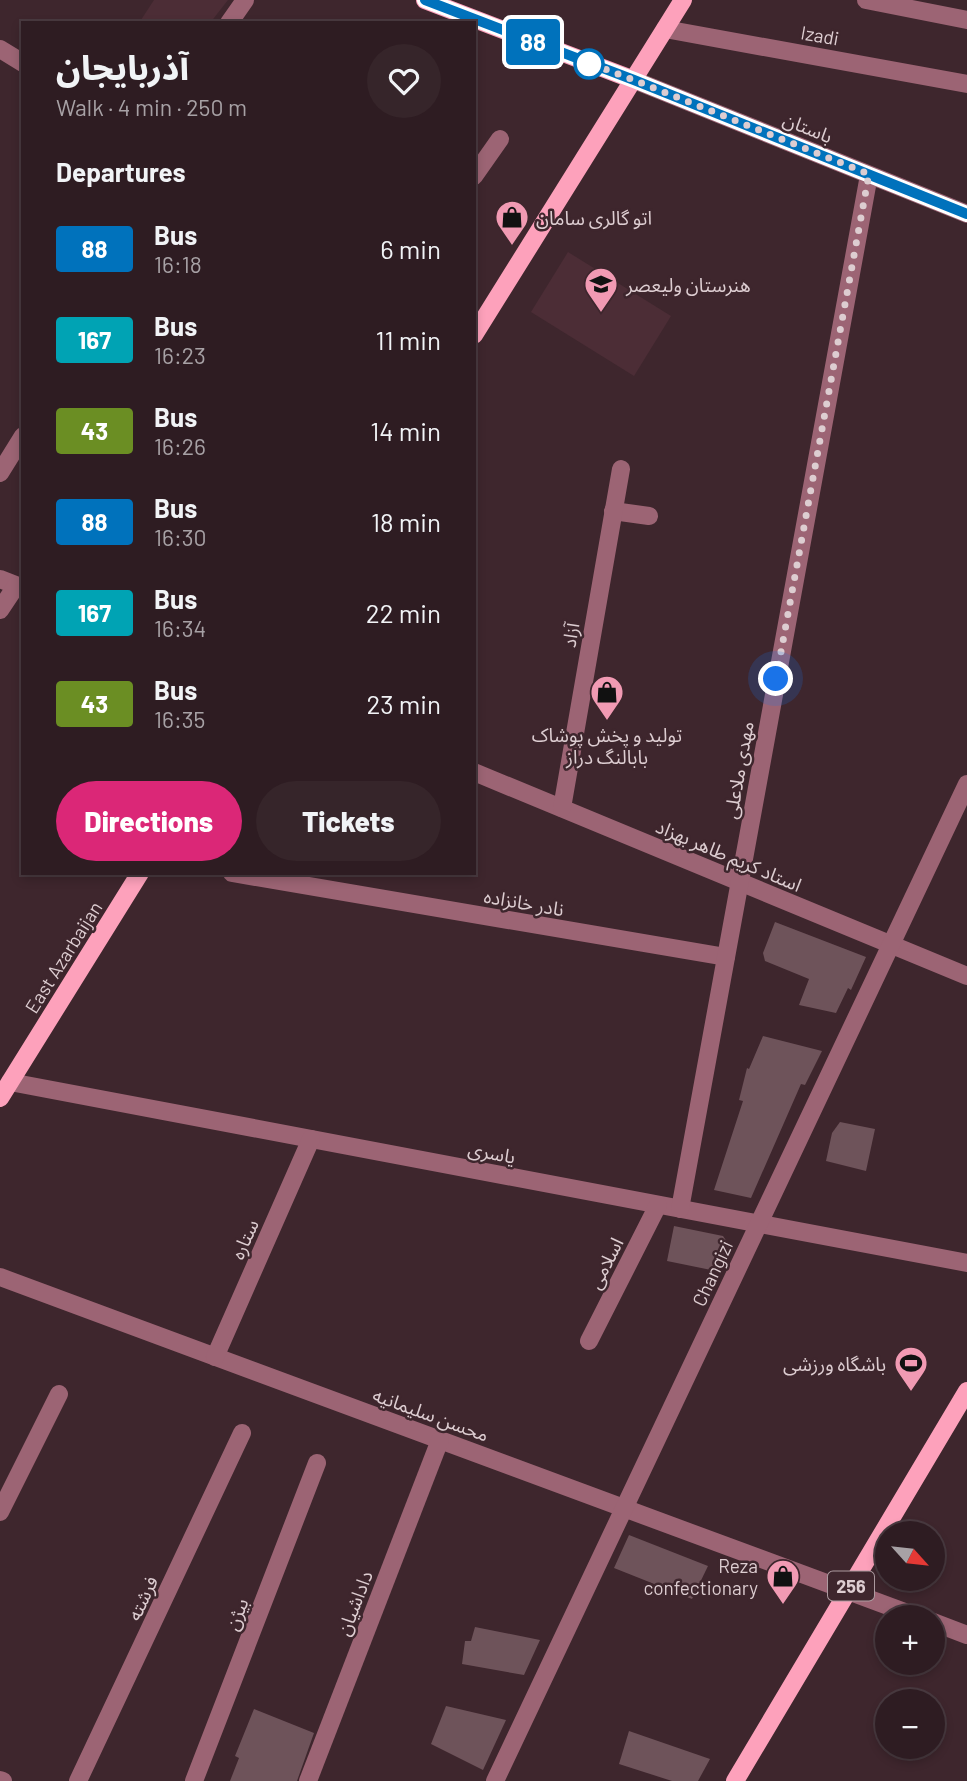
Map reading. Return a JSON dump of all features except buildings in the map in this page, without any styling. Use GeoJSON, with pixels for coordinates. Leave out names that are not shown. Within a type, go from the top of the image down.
{"type":"FeatureCollection","features":[{"type":"Feature","properties":{"kind":"main road"},"geometry":{"type":"LineString","coordinates":[[425,0],[634,80]]}},
{"type":"Feature","properties":{"kind":"main road"},"geometry":{"type":"LineString","coordinates":[[476,332],[683,0]]}},
{"type":"Feature","properties":{"kind":"main road","name":"East Azarbaijan"},"geometry":{"type":"LineString","coordinates":[[0,1098],[139,875]]}},
{"type":"Feature","properties":{"kind":"main road","name":"256"},"geometry":{"type":"LineString","coordinates":[[735,1781],[967,1391]]}},
{"type":"Feature","properties":{"kind":"street"},"geometry":{"type":"LineString","coordinates":[[230,21],[245,0]]}},
{"type":"Feature","properties":{"kind":"street"},"geometry":{"type":"LineString","coordinates":[[866,0],[967,20]]}},
{"type":"Feature","properties":{"kind":"street","name":"Izadi"},"geometry":{"type":"LineString","coordinates":[[665,29],[967,83]]}},
{"type":"Feature","properties":{"kind":"street"},"geometry":{"type":"LineString","coordinates":[[0,49],[21,62]]}},
{"type":"Feature","properties":{"kind":"street","name":"باستان"},"geometry":{"type":"LineString","coordinates":[[634,80],[967,214]]}},
{"type":"Feature","properties":{"kind":"street"},"geometry":{"type":"LineString","coordinates":[[476,173],[500,139]]}},
{"type":"Feature","properties":{"kind":"street","name":"مهدی ملاعلی"},"geometry":{"type":"LineString","coordinates":[[680,1209],[869,174]]}},
{"type":"Feature","properties":{"kind":"street"},"geometry":{"type":"LineString","coordinates":[[0,473],[21,439]]}},
{"type":"Feature","properties":{"kind":"street","name":"آزاد"},"geometry":{"type":"LineString","coordinates":[[562,808],[621,469]]}},
{"type":"Feature","properties":{"kind":"street"},"geometry":{"type":"LineString","coordinates":[[613,511],[649,516]]}},
{"type":"Feature","properties":{"kind":"street"},"geometry":{"type":"LineString","coordinates":[[0,610],[13,584]]}},
{"type":"Feature","properties":{"kind":"street","name":"استاد کریم طاهر بهزاد"},"geometry":{"type":"LineString","coordinates":[[476,773],[967,976]]}},
{"type":"Feature","properties":{"kind":"street","name":"Changizi"},"geometry":{"type":"LineString","coordinates":[[495,1781],[967,784]]}},
{"type":"Feature","properties":{"kind":"street","name":"نادر خانزاده"},"geometry":{"type":"LineString","coordinates":[[244,875],[726,957]]}},
{"type":"Feature","properties":{"kind":"street","name":"یاسری"},"geometry":{"type":"LineString","coordinates":[[10,1082],[967,1263]]}},
{"type":"Feature","properties":{"kind":"street","name":"ستاره"},"geometry":{"type":"LineString","coordinates":[[215,1357],[311,1139]]}},
{"type":"Feature","properties":{"kind":"street","name":"اسلامی"},"geometry":{"type":"LineString","coordinates":[[589,1341],[658,1205]]}},
{"type":"Feature","properties":{"kind":"street","name":"محسن سلیمانیه"},"geometry":{"type":"LineString","coordinates":[[0,1277],[886,1605]]}},
{"type":"Feature","properties":{"kind":"street"},"geometry":{"type":"LineString","coordinates":[[0,1512],[59,1394]]}},
{"type":"Feature","properties":{"kind":"street","name":"فرشته"},"geometry":{"type":"LineString","coordinates":[[78,1781],[243,1433]]}},
{"type":"Feature","properties":{"kind":"street","name":"داداشیان"},"geometry":{"type":"LineString","coordinates":[[308,1781],[440,1440]]}},
{"type":"Feature","properties":{"kind":"street","name":"بیژن"},"geometry":{"type":"LineString","coordinates":[[194,1781],[317,1463]]}},
{"type":"Feature","properties":{"kind":"street"},"geometry":{"type":"LineString","coordinates":[[945,1627],[967,1635]]}},
{"type":"Feature","properties":{"kind":"shaded area"},"geometry":{"type":"Polygon","coordinates":[[[154,0],[228,0],[212,21],[140,21],[154,0]]]}},
{"type":"Feature","properties":{"kind":"shaded area","name":"هنرستان ولیعصر"},"geometry":{"type":"Polygon","coordinates":[[[568,252],[671,316],[634,376],[531,312],[568,252]]]}},
{"type":"Feature","properties":{"kind":"bus line","name":"88"},"geometry":{"type":"LineString","coordinates":[[425,0],[634,80],[967,214]]}},
{"type":"Feature","properties":{"kind":"place","name":"اتو گالری سامان"},"geometry":{"type":"Point","coordinates":[512,247]}},
{"type":"Feature","properties":{"kind":"place","name":"هنرستان ولیعصر"},"geometry":{"type":"Point","coordinates":[601,314]}},
{"type":"Feature","properties":{"kind":"place","name":"تولید و پخش پوشاک بابالنگ دراز"},"geometry":{"type":"Point","coordinates":[607,722]}},
{"type":"Feature","properties":{"kind":"place","name":"باشگاه ورزشی"},"geometry":{"type":"Point","coordinates":[911,1393]}},
{"type":"Feature","properties":{"kind":"place","name":"Reza confectionary"},"geometry":{"type":"Point","coordinates":[783,1606]}},
{"type":"Feature","properties":{"kind":"route"},"geometry":{"type":"LineString","coordinates":[[589,64],[586,62],[869,174],[776,679]]}}]}
